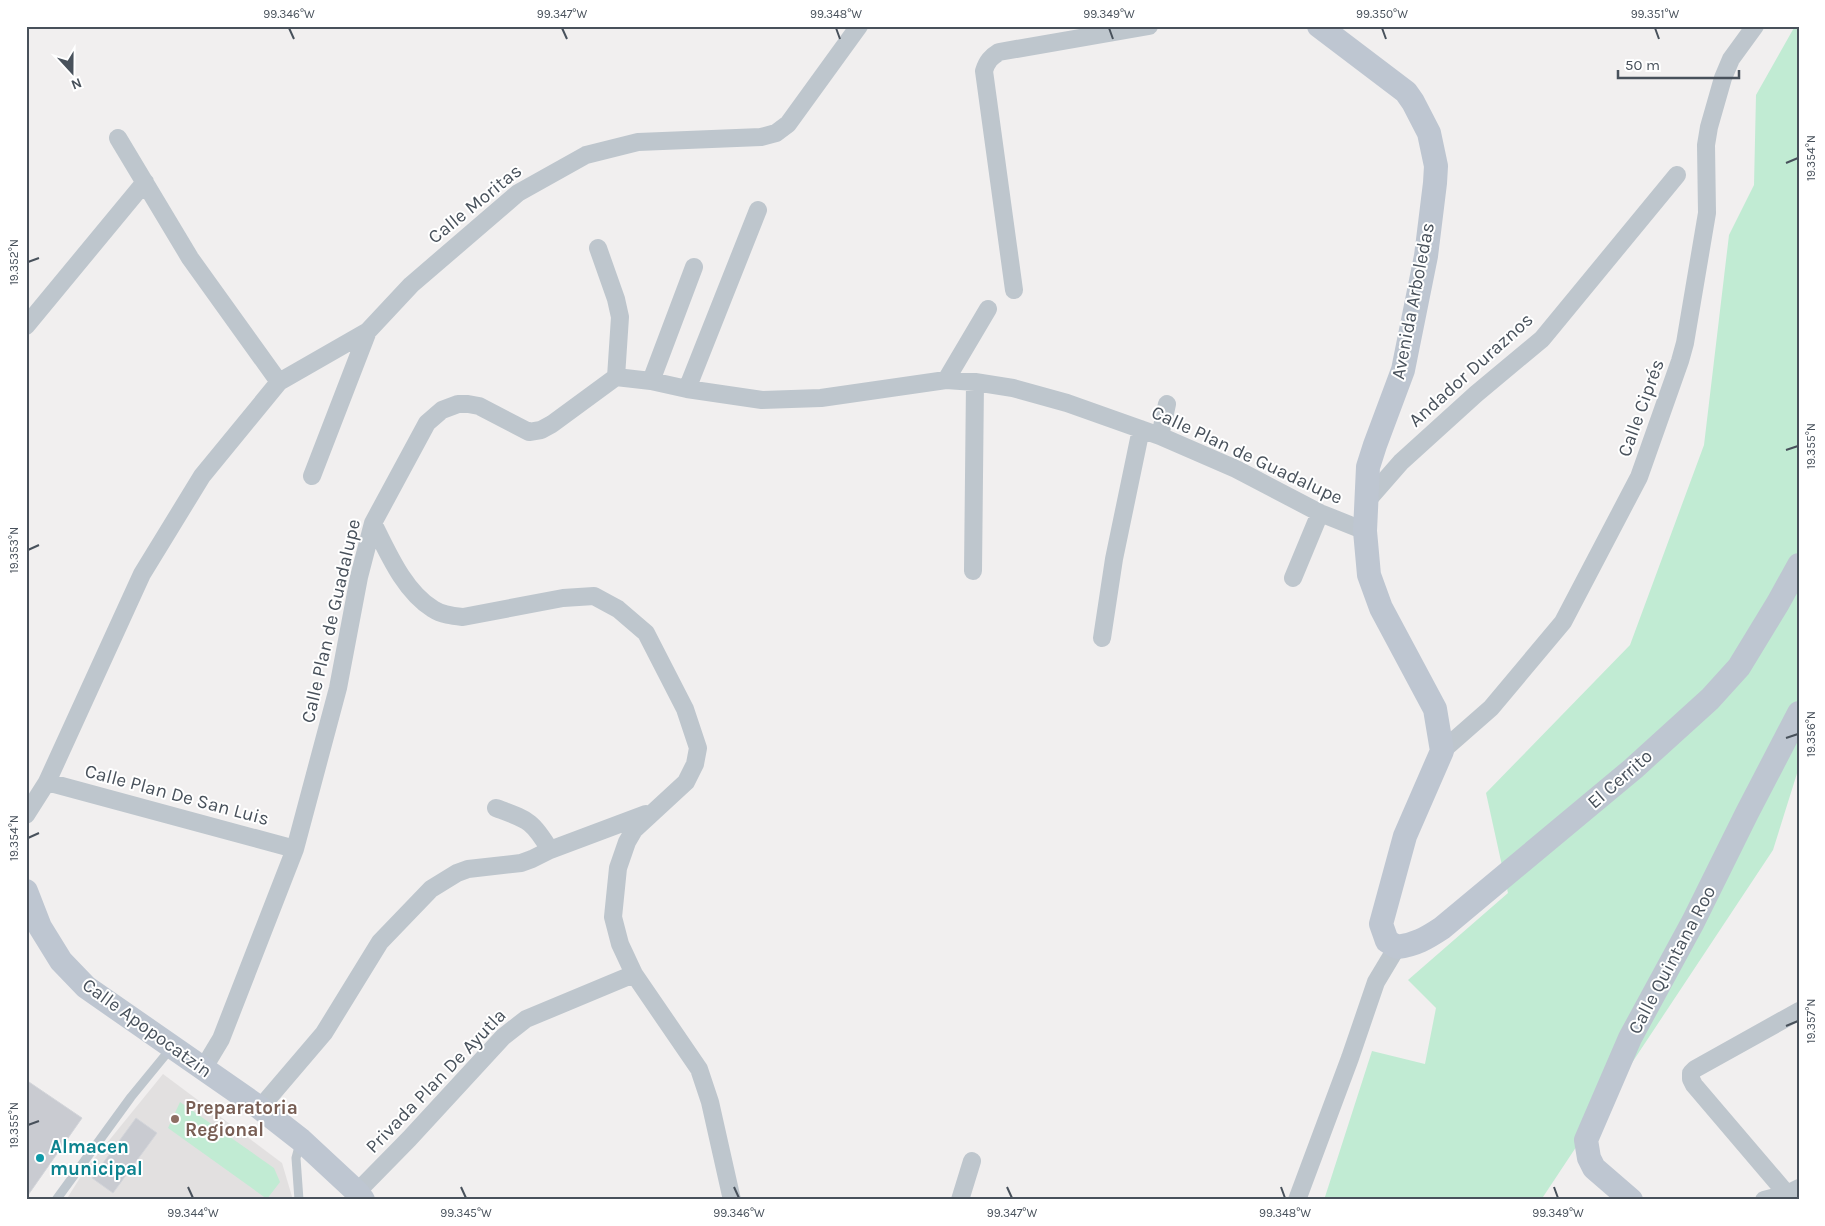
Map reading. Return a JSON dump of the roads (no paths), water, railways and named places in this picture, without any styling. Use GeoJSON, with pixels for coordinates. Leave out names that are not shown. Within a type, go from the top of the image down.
{"type":"FeatureCollection","features":[{"type":"Feature","properties":{"kind":"main road","name":"Avenida Arboledas"},"geometry":{"type":"LineString","coordinates":[[1319,26],[1406,92],[1429,133],[1436,166],[1426,256],[1403,370],[1374,445],[1368,467],[1365,531],[1370,575],[1381,608],[1434,709],[1442,752]]}},
{"type":"Feature","properties":{"kind":"main road","name":"El Cerrito"},"geometry":{"type":"LineString","coordinates":[[1397,947],[1412,945],[1424,940],[1442,928],[1634,768],[1710,699],[1739,667],[1799,565]]}},
{"type":"Feature","properties":{"kind":"main road","name":"Calle Quintana Roo"},"geometry":{"type":"LineString","coordinates":[[1631,1200],[1594,1168],[1589,1158],[1586,1140],[1630,1038],[1693,922],[1746,813],[1799,713]]}},
{"type":"Feature","properties":{"kind":"main road"},"geometry":{"type":"LineString","coordinates":[[1397,947],[1386,941],[1381,924],[1405,836],[1442,752]]}},
{"type":"Feature","properties":{"kind":"main road","name":"Calle Apopocatzin"},"geometry":{"type":"LineString","coordinates":[[26,891],[40,927],[61,961],[86,986],[260,1108],[301,1140],[360,1196]]}},
{"type":"Feature","properties":{"kind":"street","name":"Calle Moritas"},"geometry":{"type":"LineString","coordinates":[[279,382],[368,331],[411,285],[518,193],[586,155],[638,142],[761,137],[776,133],[788,124],[859,26]]}},
{"type":"Feature","properties":{"kind":"street"},"geometry":{"type":"LineString","coordinates":[[1014,290],[984,71],[987,63],[992,56],[999,52],[1149,26]]}},
{"type":"Feature","properties":{"kind":"street","name":"Calle Ciprés"},"geometry":{"type":"LineString","coordinates":[[1442,752],[1491,708],[1563,622],[1638,477],[1685,343],[1707,213],[1706,145],[1709,127],[1723,78],[1731,59],[1755,26]]}},
{"type":"Feature","properties":{"kind":"street"},"geometry":{"type":"LineString","coordinates":[[26,815],[47,782],[142,574],[202,476],[279,382],[190,258],[118,138]]}},
{"type":"Feature","properties":{"kind":"street","name":"Andador Duraznos"},"geometry":{"type":"LineString","coordinates":[[1366,502],[1412,452],[1476,394],[1542,340],[1677,175]]}},
{"type":"Feature","properties":{"kind":"street"},"geometry":{"type":"LineString","coordinates":[[26,326],[145,182]]}},
{"type":"Feature","properties":{"kind":"street"},"geometry":{"type":"LineString","coordinates":[[687,389],[758,210]]}},
{"type":"Feature","properties":{"kind":"street"},"geometry":{"type":"LineString","coordinates":[[598,248],[616,299],[620,317],[616,377]]}},
{"type":"Feature","properties":{"kind":"street"},"geometry":{"type":"LineString","coordinates":[[651,381],[694,267]]}},
{"type":"Feature","properties":{"kind":"street"},"geometry":{"type":"LineString","coordinates":[[946,380],[988,309]]}},
{"type":"Feature","properties":{"kind":"street"},"geometry":{"type":"LineString","coordinates":[[312,476],[368,331]]}},
{"type":"Feature","properties":{"kind":"street","name":"Calle Plan de Guadalupe"},"geometry":{"type":"LineString","coordinates":[[202,1069],[221,1039],[296,849],[338,688],[360,577],[373,523],[428,423],[442,410],[458,404],[479,406],[529,432],[541,430],[552,424],[616,377],[762,400],[821,398],[946,380],[975,382],[1013,388],[1067,403],[1160,436],[1236,469],[1320,513],[1365,531]]}},
{"type":"Feature","properties":{"kind":"street"},"geometry":{"type":"LineString","coordinates":[[973,571],[975,382]]}},
{"type":"Feature","properties":{"kind":"street"},"geometry":{"type":"LineString","coordinates":[[1160,436],[1167,404]]}},
{"type":"Feature","properties":{"kind":"street"},"geometry":{"type":"LineString","coordinates":[[1102,638],[1114,559],[1141,429]]}},
{"type":"Feature","properties":{"kind":"street"},"geometry":{"type":"LineString","coordinates":[[1293,578],[1320,513]]}},
{"type":"Feature","properties":{"kind":"street"},"geometry":{"type":"LineString","coordinates":[[373,523],[395,565],[412,591],[433,609],[449,616],[463,617],[563,598],[594,596],[618,609],[646,633],[685,709],[698,748],[695,764],[686,782],[634,830],[627,842],[618,868],[614,917],[620,944],[634,974],[699,1069],[710,1102],[732,1200]]}},
{"type":"Feature","properties":{"kind":"street","name":"Calle Plan De San Luis"},"geometry":{"type":"LineString","coordinates":[[47,782],[296,849]]}},
{"type":"Feature","properties":{"kind":"street"},"geometry":{"type":"LineString","coordinates":[[496,808],[528,820],[538,831],[550,850]]}},
{"type":"Feature","properties":{"kind":"street"},"geometry":{"type":"LineString","coordinates":[[260,1108],[324,1033],[380,942],[431,889],[462,871],[522,863],[550,850],[655,810]]}},
{"type":"Feature","properties":{"kind":"street"},"geometry":{"type":"LineString","coordinates":[[1297,1200],[1376,982],[1397,947]]}},
{"type":"Feature","properties":{"kind":"street","name":"Privada Plan De Ayutla"},"geometry":{"type":"LineString","coordinates":[[360,1196],[409,1139],[503,1038],[526,1019],[634,974]]}},
{"type":"Feature","properties":{"kind":"street"},"geometry":{"type":"LineString","coordinates":[[1764,1200],[1793,1191],[1694,1084],[1691,1079],[1691,1073],[1799,1011]]}},
{"type":"Feature","properties":{"kind":"street"},"geometry":{"type":"LineString","coordinates":[[960,1200],[972,1161]]}},
{"type":"Feature","properties":{"kind":"lane"},"geometry":{"type":"LineString","coordinates":[[56,1200],[131,1097],[172,1047]]}},
{"type":"Feature","properties":{"kind":"lane"},"geometry":{"type":"LineString","coordinates":[[299,1200],[296,1158],[301,1140]]}},
{"type":"Feature","properties":{"kind":"place","name":"Preparatoria Regional"},"geometry":{"type":"Point","coordinates":[175,1119]}},
{"type":"Feature","properties":{"kind":"place","name":"Almacen municipal"},"geometry":{"type":"Point","coordinates":[40,1158]}}]}
